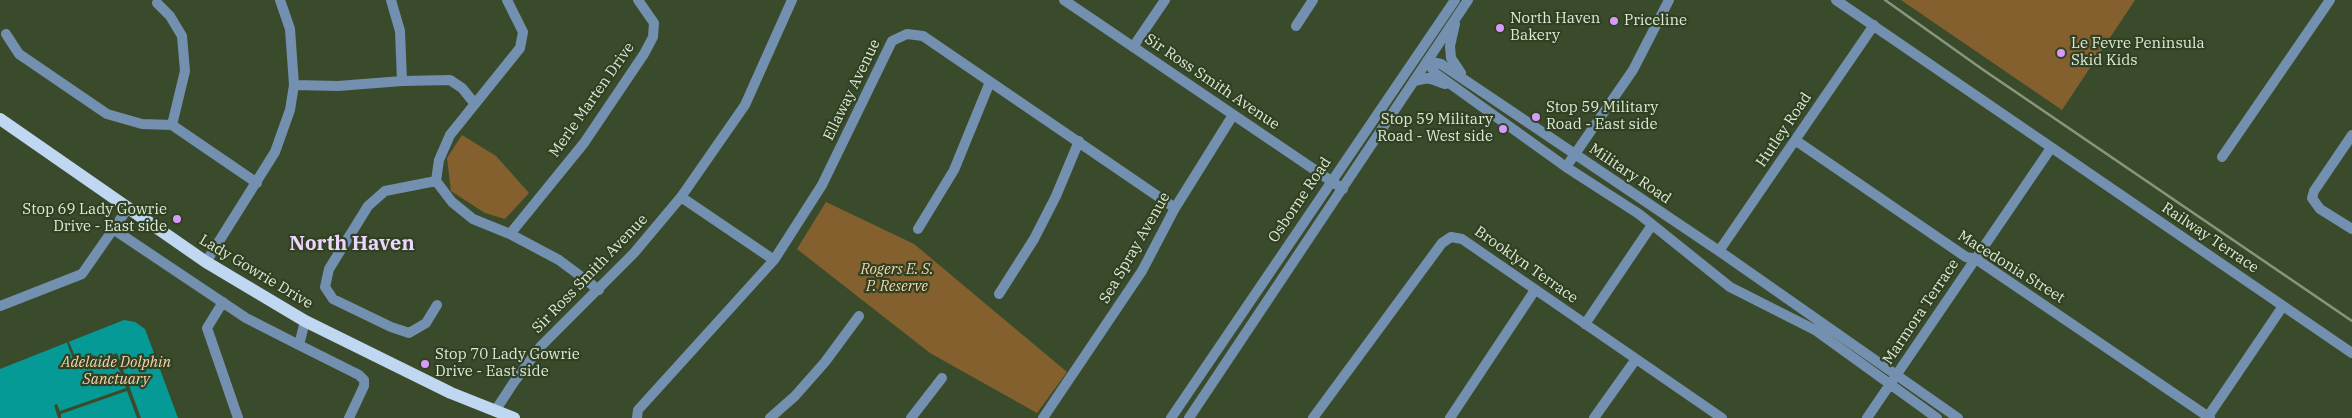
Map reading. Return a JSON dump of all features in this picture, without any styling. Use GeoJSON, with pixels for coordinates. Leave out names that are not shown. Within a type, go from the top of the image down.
{"type":"FeatureCollection","features":[{"type":"Feature","properties":{"kind":"main road","name":"Lady Gowrie Drive"},"geometry":{"type":"LineString","coordinates":[[0,119],[206,262],[305,321],[451,392],[514,418]]}},
{"type":"Feature","properties":{"kind":"street"},"geometry":{"type":"LineString","coordinates":[[206,262],[275,152],[290,110],[294,85],[290,29],[280,0]]}},
{"type":"Feature","properties":{"kind":"street"},"geometry":{"type":"LineString","coordinates":[[391,0],[400,31],[402,80]]}},
{"type":"Feature","properties":{"kind":"street"},"geometry":{"type":"LineString","coordinates":[[507,0],[523,32],[520,48],[450,135],[440,160],[436,180],[452,202],[473,219],[510,234],[559,260],[599,290]]}},
{"type":"Feature","properties":{"kind":"street","name":"Merle Marten Drive"},"geometry":{"type":"LineString","coordinates":[[510,234],[584,143],[644,54],[653,37],[654,23],[638,0]]}},
{"type":"Feature","properties":{"kind":"street","name":"Sir Ross Smith Avenue"},"geometry":{"type":"LineString","coordinates":[[495,411],[541,346],[634,254],[681,197],[745,105],[792,0]]}},
{"type":"Feature","properties":{"kind":"street","name":"Sir Ross Smith Avenue"},"geometry":{"type":"LineString","coordinates":[[1064,0],[1343,189]]}},
{"type":"Feature","properties":{"kind":"street"},"geometry":{"type":"LineString","coordinates":[[1133,47],[1165,0]]}},
{"type":"Feature","properties":{"kind":"street"},"geometry":{"type":"LineString","coordinates":[[1296,26],[1313,0]]}},
{"type":"Feature","properties":{"kind":"street","name":"Osborne Road"},"geometry":{"type":"LineString","coordinates":[[1170,418],[1455,0]]}},
{"type":"Feature","properties":{"kind":"street","name":"Osborne Road"},"geometry":{"type":"LineString","coordinates":[[1192,417],[1468,0]]}},
{"type":"Feature","properties":{"kind":"street"},"geometry":{"type":"LineString","coordinates":[[1566,167],[1633,70],[1669,0]]}},
{"type":"Feature","properties":{"kind":"street","name":"Railway Terrace"},"geometry":{"type":"LineString","coordinates":[[1836,0],[2352,353]]}},
{"type":"Feature","properties":{"kind":"street"},"geometry":{"type":"LineString","coordinates":[[2222,157],[2330,0]]}},
{"type":"Feature","properties":{"kind":"street"},"geometry":{"type":"LineString","coordinates":[[157,4],[170,16],[182,36],[185,71],[172,125]]}},
{"type":"Feature","properties":{"kind":"street"},"geometry":{"type":"LineString","coordinates":[[1458,16],[1450,46],[1451,58],[1469,83]]}},
{"type":"Feature","properties":{"kind":"street","name":"Hutley Road"},"geometry":{"type":"LineString","coordinates":[[1719,251],[1874,25]]}},
{"type":"Feature","properties":{"kind":"street"},"geometry":{"type":"LineString","coordinates":[[6,34],[19,54],[108,114],[142,124],[172,125],[257,182]]}},
{"type":"Feature","properties":{"kind":"street","name":"Ellaway Avenue"},"geometry":{"type":"LineString","coordinates":[[637,418],[638,410],[774,260],[822,185],[892,41],[907,34],[923,36],[1175,208]]}},
{"type":"Feature","properties":{"kind":"street"},"geometry":{"type":"LineString","coordinates":[[1408,71],[1427,61],[1428,40]]}},
{"type":"Feature","properties":{"kind":"street","name":"Military Road"},"geometry":{"type":"LineString","coordinates":[[1427,61],[1441,64],[1719,251],[1893,379],[1937,418]]}},
{"type":"Feature","properties":{"kind":"street","name":"Military Road"},"geometry":{"type":"LineString","coordinates":[[1427,61],[1435,72],[1566,167],[1652,225],[1730,287],[1815,330],[1958,418]]}},
{"type":"Feature","properties":{"kind":"street"},"geometry":{"type":"LineString","coordinates":[[1414,81],[1428,78],[1462,92]]}},
{"type":"Feature","properties":{"kind":"street"},"geometry":{"type":"LineString","coordinates":[[294,85],[338,86],[402,80],[450,80],[462,88],[475,104]]}},
{"type":"Feature","properties":{"kind":"street"},"geometry":{"type":"LineString","coordinates":[[918,229],[954,170],[990,82]]}},
{"type":"Feature","properties":{"kind":"street","name":"Sea Spray Avenue"},"geometry":{"type":"LineString","coordinates":[[1043,418],[1142,271],[1175,208],[1232,115]]}},
{"type":"Feature","properties":{"kind":"street"},"geometry":{"type":"LineString","coordinates":[[2352,135],[2314,191],[2312,198],[2320,209],[2352,229]]}},
{"type":"Feature","properties":{"kind":"street","name":"Macedonia Street"},"geometry":{"type":"LineString","coordinates":[[1795,140],[1966,257],[1976,259],[2208,417]]}},
{"type":"Feature","properties":{"kind":"street"},"geometry":{"type":"LineString","coordinates":[[999,294],[1034,239],[1056,196],[1078,141]]}},
{"type":"Feature","properties":{"kind":"street","name":"Marmora Terrace"},"geometry":{"type":"LineString","coordinates":[[1867,418],[2051,148]]}},
{"type":"Feature","properties":{"kind":"street"},"geometry":{"type":"LineString","coordinates":[[436,180],[385,191],[368,206],[329,269],[325,287],[333,298],[391,327],[409,333],[426,323],[437,306]]}},
{"type":"Feature","properties":{"kind":"street"},"geometry":{"type":"LineString","coordinates":[[681,197],[774,260]]}},
{"type":"Feature","properties":{"kind":"street"},"geometry":{"type":"LineString","coordinates":[[0,306],[82,274],[128,208]]}},
{"type":"Feature","properties":{"kind":"street"},"geometry":{"type":"LineString","coordinates":[[1585,324],[1652,225]]}},
{"type":"Feature","properties":{"kind":"street"},"geometry":{"type":"LineString","coordinates":[[113,229],[246,318],[298,346],[359,374],[364,380],[364,386],[348,418]]}},
{"type":"Feature","properties":{"kind":"street","name":"Brooklyn Terrace"},"geometry":{"type":"LineString","coordinates":[[1313,418],[1446,239],[1451,237],[1462,239],[1722,418]]}},
{"type":"Feature","properties":{"kind":"street"},"geometry":{"type":"LineString","coordinates":[[1450,418],[1536,290]]}},
{"type":"Feature","properties":{"kind":"street"},"geometry":{"type":"LineString","coordinates":[[223,302],[207,328],[238,418]]}},
{"type":"Feature","properties":{"kind":"street"},"geometry":{"type":"LineString","coordinates":[[2208,417],[2283,306]]}},
{"type":"Feature","properties":{"kind":"street"},"geometry":{"type":"LineString","coordinates":[[770,418],[795,396],[825,362],[859,316]]}},
{"type":"Feature","properties":{"kind":"street"},"geometry":{"type":"LineString","coordinates":[[298,346],[305,321]]}},
{"type":"Feature","properties":{"kind":"street"},"geometry":{"type":"LineString","coordinates":[[1594,418],[1636,359]]}},
{"type":"Feature","properties":{"kind":"street"},"geometry":{"type":"LineString","coordinates":[[910,418],[942,378]]}},
{"type":"Feature","properties":{"kind":"street"},"geometry":{"type":"LineString","coordinates":[[1178,407],[1192,417]]}},
{"type":"Feature","properties":{"kind":"green space"},"geometry":{"type":"Polygon","coordinates":[[[1901,0],[2135,0],[2062,110],[1901,0]]]}},
{"type":"Feature","properties":{"kind":"green space"},"geometry":{"type":"Polygon","coordinates":[[[462,135],[496,156],[529,193],[505,219],[485,213],[451,191],[447,158],[462,135]]]}},
{"type":"Feature","properties":{"kind":"green space","name":"Rogers E. S. P. Reserve"},"geometry":{"type":"Polygon","coordinates":[[[826,202],[914,244],[1067,372],[1037,413],[930,353],[797,249],[826,202]]]}},
{"type":"Feature","properties":{"kind":"water","name":"Adelaide Dolphin Sanctuary"},"geometry":{"type":"Polygon","coordinates":[[[124,320],[135,322],[145,329],[178,418],[0,418],[0,369],[124,320]]]}},
{"type":"Feature","properties":{"kind":"pier"},"geometry":{"type":"Polygon","coordinates":[[[69,342],[75,356],[91,358],[92,355],[102,358],[117,353],[141,418],[137,418],[127,391],[61,414],[61,418],[58,418],[54,405],[57,404],[60,411],[126,388],[115,358],[91,366],[91,362],[73,359],[67,343],[69,342]]]}},
{"type":"Feature","properties":{"kind":"railway"},"geometry":{"type":"LineString","coordinates":[[1885,0],[1982,69],[2352,321]]}},
{"type":"Feature","properties":{"kind":"place","name":"Priceline"},"geometry":{"type":"Point","coordinates":[1614,21]}},
{"type":"Feature","properties":{"kind":"place","name":"North Haven Bakery"},"geometry":{"type":"Point","coordinates":[1500,28]}},
{"type":"Feature","properties":{"kind":"place","name":"Le Fevre Peninsula Skid Kids"},"geometry":{"type":"Point","coordinates":[2061,53]}},
{"type":"Feature","properties":{"kind":"place","name":"Stop 59 Military Road - East side"},"geometry":{"type":"Point","coordinates":[1536,117]}},
{"type":"Feature","properties":{"kind":"place","name":"Stop 59 Military Road - West side"},"geometry":{"type":"Point","coordinates":[1503,129]}},
{"type":"Feature","properties":{"kind":"place","name":"Stop 69 Lady Gowrie Drive - East side"},"geometry":{"type":"Point","coordinates":[177,219]}},
{"type":"Feature","properties":{"kind":"place","name":"Stop 70 Lady Gowrie Drive - East side"},"geometry":{"type":"Point","coordinates":[425,364]}},
{"type":"Feature","properties":{"kind":"district","name":"North Haven"},"geometry":{"type":"Point","coordinates":[352,244]}}]}
